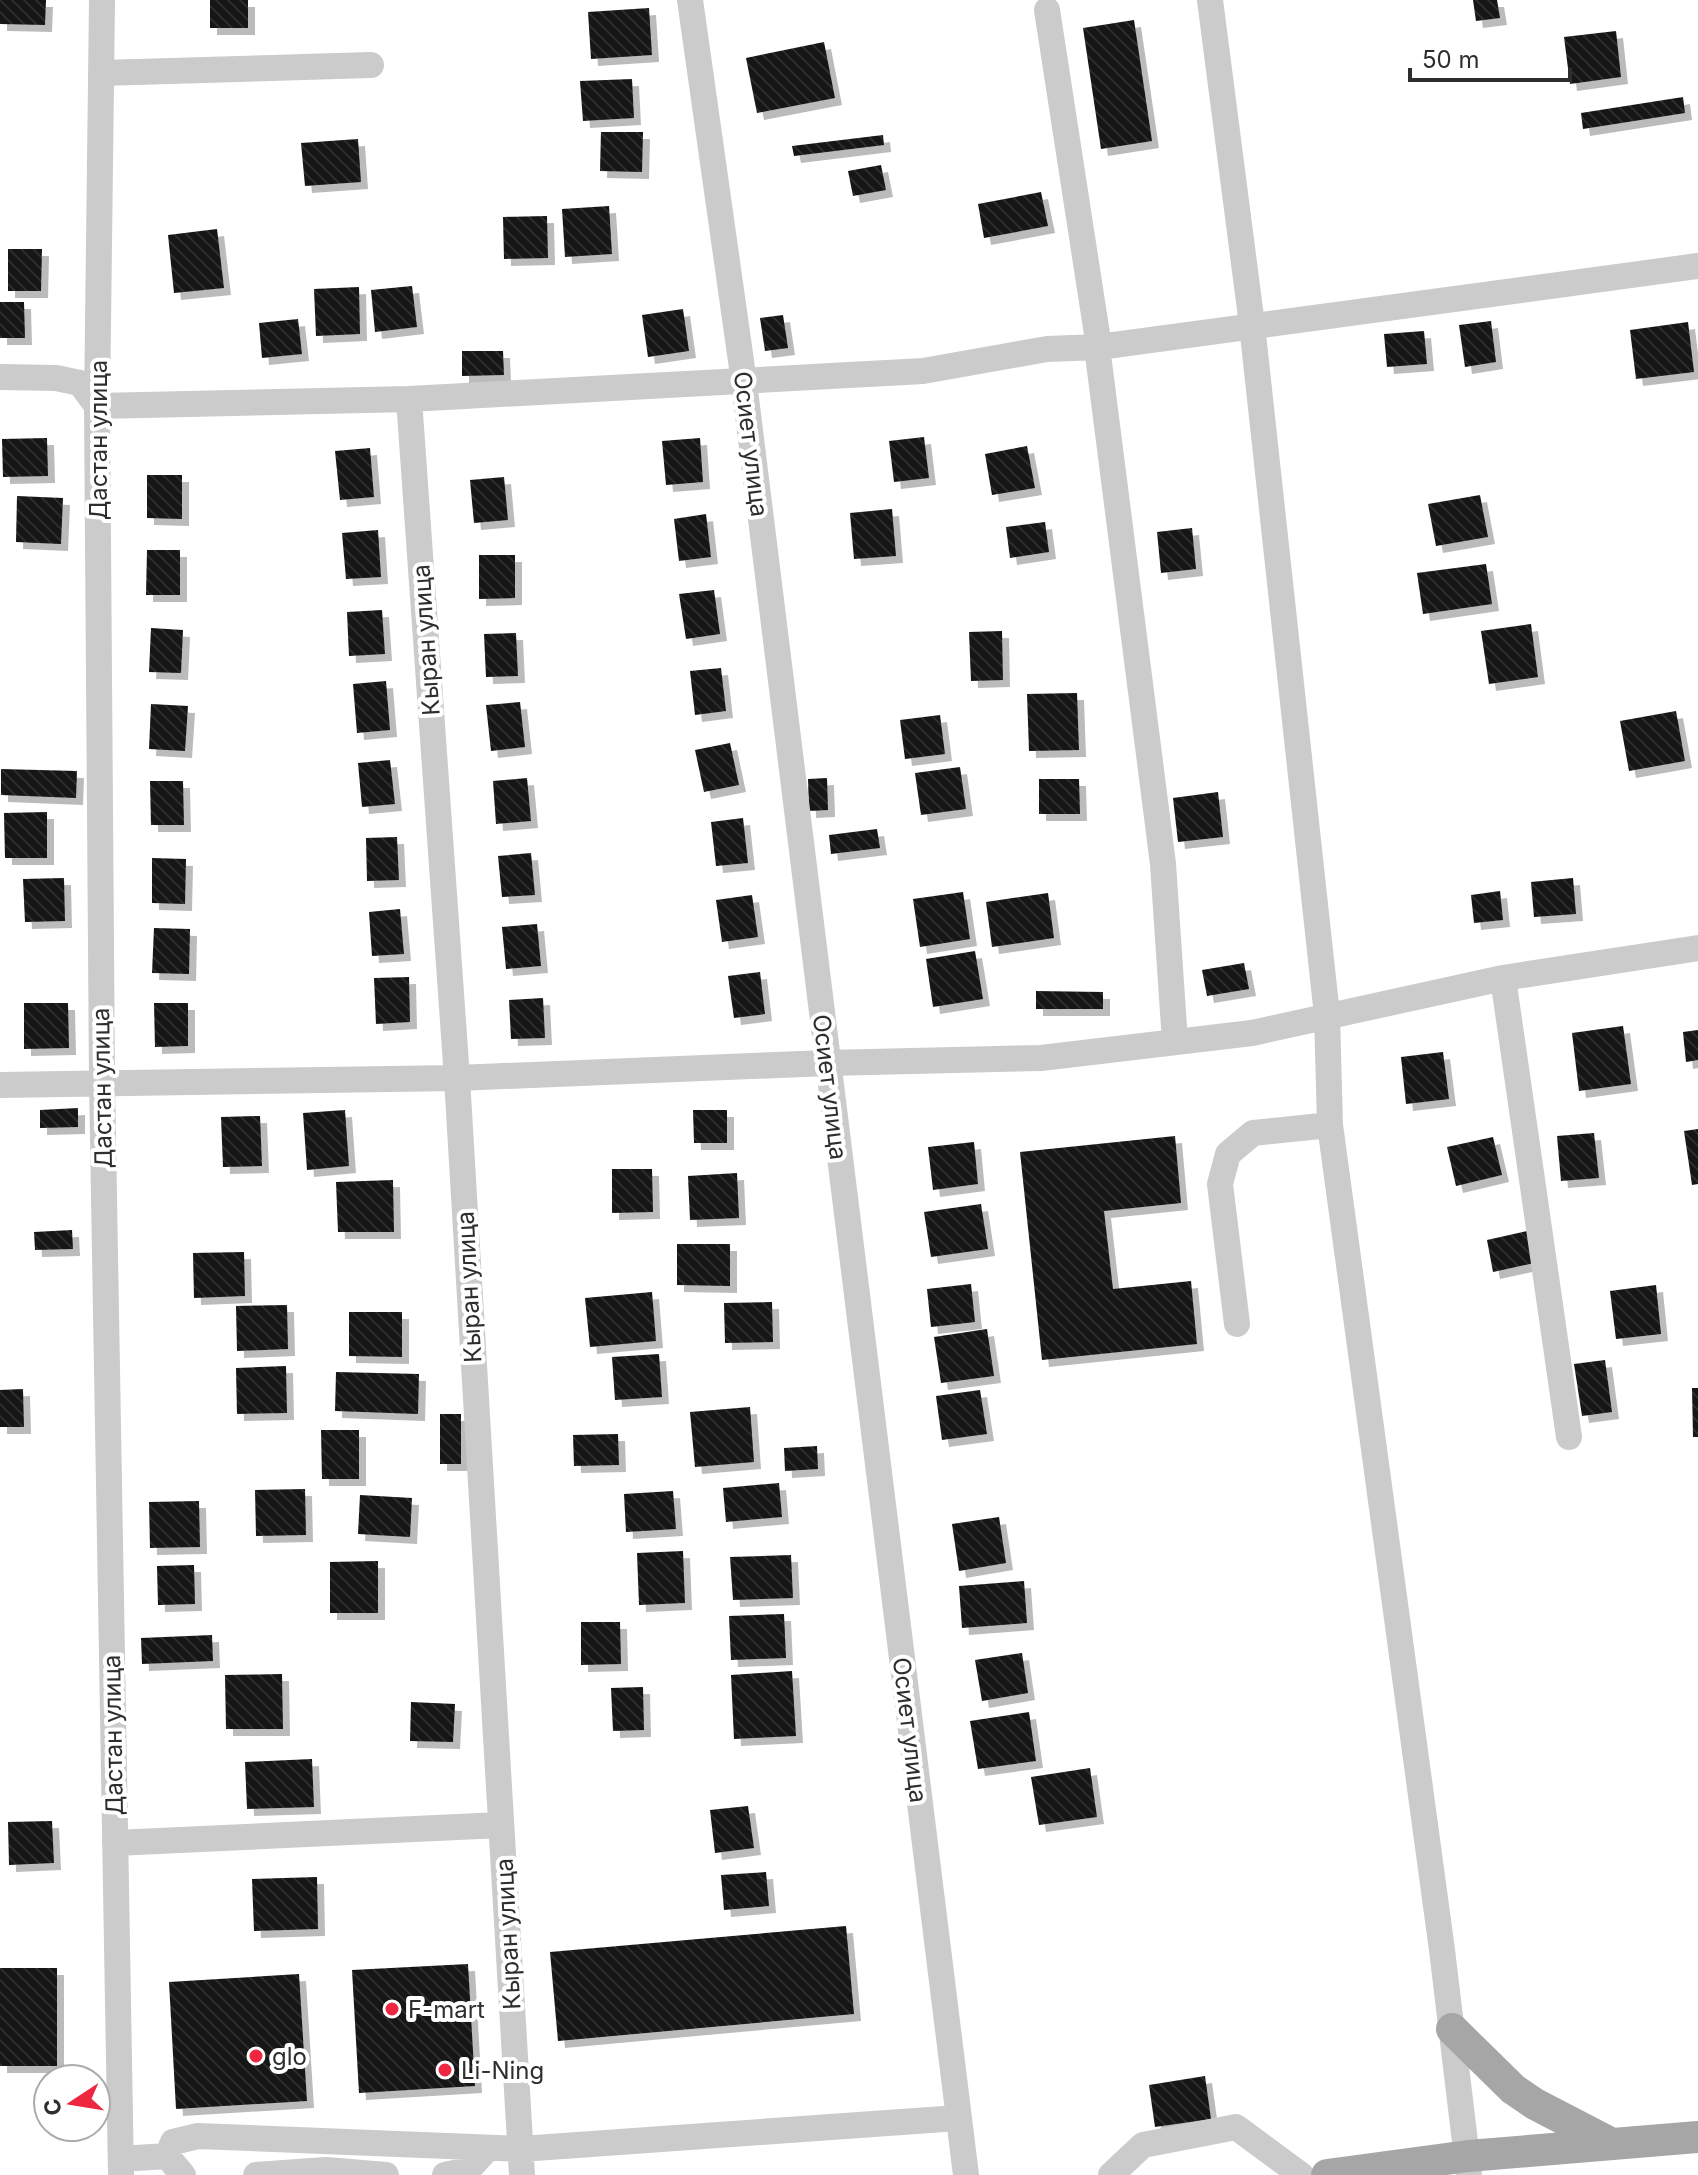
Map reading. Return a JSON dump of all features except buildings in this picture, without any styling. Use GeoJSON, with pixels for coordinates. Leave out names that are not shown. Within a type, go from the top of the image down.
{"type":"FeatureCollection","features":[{"type":"Feature","properties":{"kind":"main road"},"geometry":{"type":"LineString","coordinates":[[1452,2029],[1513,2089],[1535,2104],[1612,2144]]}},
{"type":"Feature","properties":{"kind":"main road"},"geometry":{"type":"LineString","coordinates":[[1327,2175],[1468,2165],[1612,2144],[1698,2137]]}},
{"type":"Feature","properties":{"kind":"street","name":"Дастан улица"},"geometry":{"type":"LineString","coordinates":[[102,0],[97,406],[102,1081],[121,2167]]}},
{"type":"Feature","properties":{"kind":"street","name":"Осиет улица"},"geometry":{"type":"LineString","coordinates":[[690,0],[744,382],[966,2175]]}},
{"type":"Feature","properties":{"kind":"street"},"geometry":{"type":"LineString","coordinates":[[1210,0],[1252,325],[1327,1015],[1330,1125],[1468,2165]]}},
{"type":"Feature","properties":{"kind":"street"},"geometry":{"type":"LineString","coordinates":[[1047,10],[1098,347],[1163,864],[1175,1042]]}},
{"type":"Feature","properties":{"kind":"street"},"geometry":{"type":"LineString","coordinates":[[101,73],[371,65]]}},
{"type":"Feature","properties":{"kind":"street"},"geometry":{"type":"LineString","coordinates":[[0,377],[56,378],[80,383],[97,406],[409,399],[923,371],[1047,349],[1098,347],[1698,266]]}},
{"type":"Feature","properties":{"kind":"street","name":"Кыран улица"},"geometry":{"type":"LineString","coordinates":[[409,399],[457,1078],[521,2162]]}},
{"type":"Feature","properties":{"kind":"street"},"geometry":{"type":"LineString","coordinates":[[0,1085],[102,1081],[457,1078],[1041,1058],[1252,1033],[1503,978],[1698,948]]}},
{"type":"Feature","properties":{"kind":"street"},"geometry":{"type":"LineString","coordinates":[[1503,978],[1569,1437]]}},
{"type":"Feature","properties":{"kind":"street"},"geometry":{"type":"LineString","coordinates":[[1237,1324],[1220,1184],[1228,1154],[1253,1133],[1330,1125]]}},
{"type":"Feature","properties":{"kind":"street"},"geometry":{"type":"LineString","coordinates":[[115,1843],[501,1825]]}},
{"type":"Feature","properties":{"kind":"street"},"geometry":{"type":"LineString","coordinates":[[121,2167],[175,2165],[173,2142],[198,2136],[488,2148],[521,2162],[958,2118]]}},
{"type":"Feature","properties":{"kind":"street"},"geometry":{"type":"LineString","coordinates":[[1111,2175],[1143,2145],[1236,2127],[1301,2175]]}},
{"type":"Feature","properties":{"kind":"street"},"geometry":{"type":"LineString","coordinates":[[445,2175],[468,2170],[488,2148]]}},
{"type":"Feature","properties":{"kind":"street"},"geometry":{"type":"LineString","coordinates":[[256,2175],[386,2175]]}},
{"type":"Feature","properties":{"kind":"place","name":"F-mart"},"geometry":{"type":"Point","coordinates":[392,2009]}},
{"type":"Feature","properties":{"kind":"place","name":"glo"},"geometry":{"type":"Point","coordinates":[256,2056]}},
{"type":"Feature","properties":{"kind":"place","name":"Li-Ning"},"geometry":{"type":"Point","coordinates":[445,2070]}}]}
